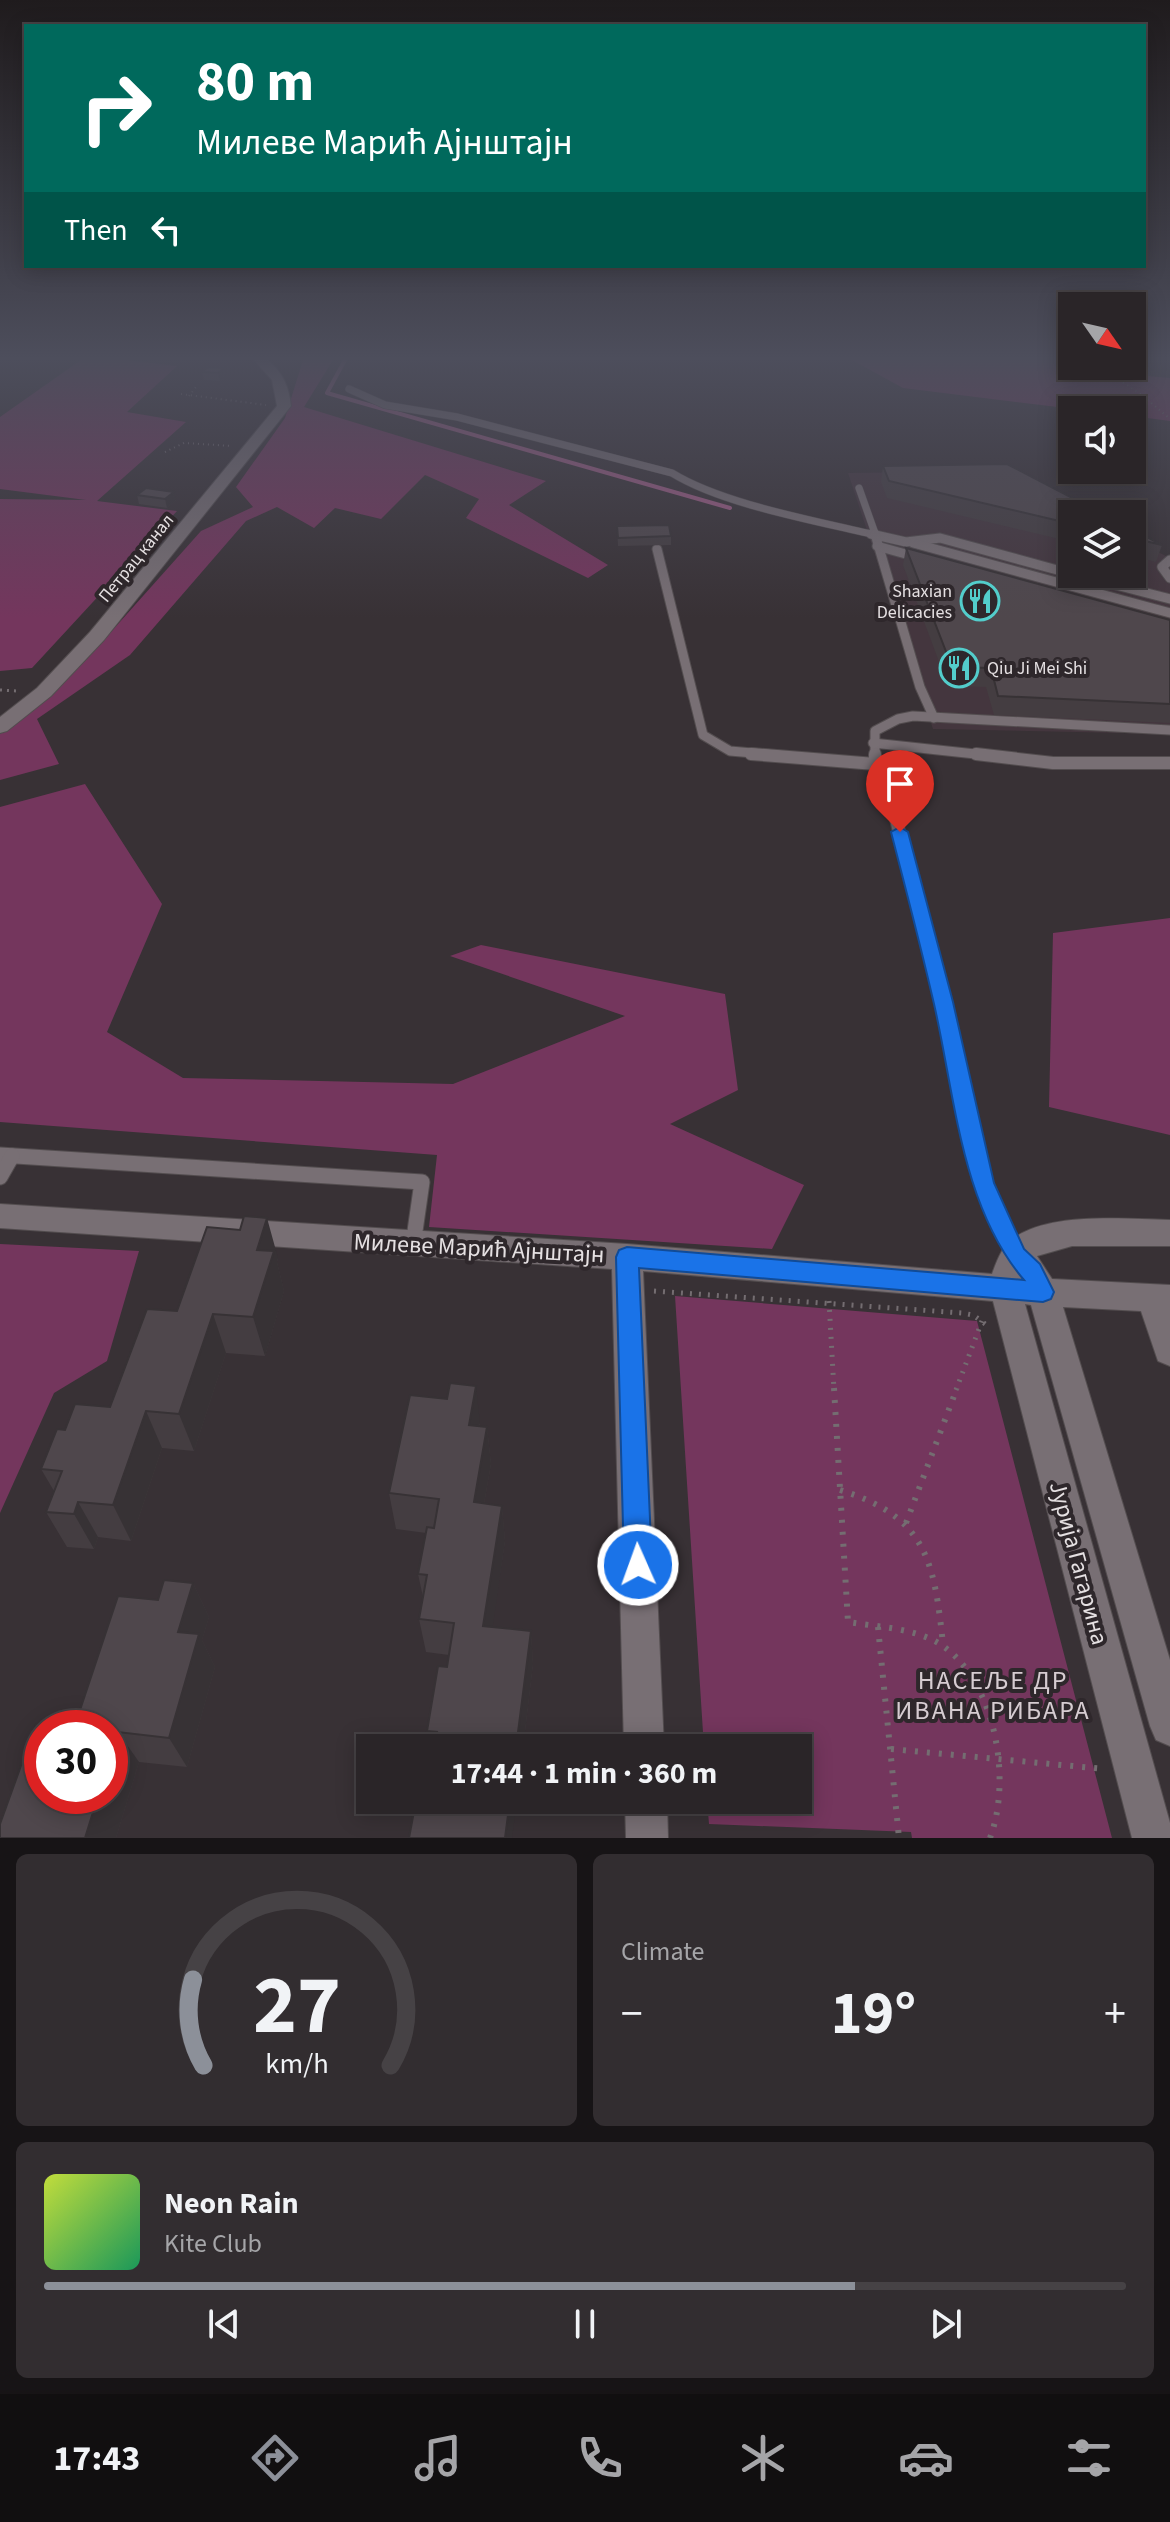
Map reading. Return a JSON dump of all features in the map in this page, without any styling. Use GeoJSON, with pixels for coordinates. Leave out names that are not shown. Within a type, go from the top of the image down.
{"type":"FeatureCollection","features":[{"type":"Feature","properties":{"kind":"street","name":"Петрац канал"},"geometry":{"type":"LineString","coordinates":[[0,727],[44,692],[97,636],[253,447]]}},
{"type":"Feature","properties":{"kind":"street","name":"Милеве Марић Ајнштајн"},"geometry":{"type":"LineString","coordinates":[[0,1216],[413,1245],[628,1273],[1010,1272]]}},
{"type":"Feature","properties":{"kind":"street"},"geometry":{"type":"LineString","coordinates":[[1010,1272],[1034,1242],[1051,1237],[1170,1233]]}},
{"type":"Feature","properties":{"kind":"street","name":"Јурија Гагарина"},"geometry":{"type":"LineString","coordinates":[[1153,1838],[1010,1272],[1031,1271],[1043,1292],[1170,1726]]}},
{"type":"Feature","properties":{"kind":"street"},"geometry":{"type":"LineString","coordinates":[[628,1273],[644,1734]]}},
{"type":"Feature","properties":{"kind":"street"},"geometry":{"type":"LineString","coordinates":[[1043,1292],[1161,1299],[1170,1351]]}},
{"type":"Feature","properties":{"kind":"street"},"geometry":{"type":"LineString","coordinates":[[646,1814],[647,1838]]}},
{"type":"Feature","properties":{"kind":"lane"},"geometry":{"type":"LineString","coordinates":[[567,446],[672,473],[690,484],[788,514],[874,533],[1170,613]]}},
{"type":"Feature","properties":{"kind":"lane"},"geometry":{"type":"LineString","coordinates":[[859,488],[865,498],[920,687],[934,718]]}},
{"type":"Feature","properties":{"kind":"lane"},"geometry":{"type":"LineString","coordinates":[[906,542],[940,538],[1058,570]]}},
{"type":"Feature","properties":{"kind":"lane"},"geometry":{"type":"LineString","coordinates":[[877,546],[938,563]]}},
{"type":"Feature","properties":{"kind":"lane"},"geometry":{"type":"LineString","coordinates":[[657,549],[703,735],[730,751],[743,754],[875,764]]}},
{"type":"Feature","properties":{"kind":"lane"},"geometry":{"type":"LineString","coordinates":[[1170,560],[1162,567],[1170,578]]}},
{"type":"Feature","properties":{"kind":"lane"},"geometry":{"type":"LineString","coordinates":[[1127,588],[1170,599]]}},
{"type":"Feature","properties":{"kind":"lane"},"geometry":{"type":"LineString","coordinates":[[1010,1272],[983,1183],[944,1002],[901,836],[885,776],[875,764],[875,731],[898,719],[913,716],[1170,730]]}},
{"type":"Feature","properties":{"kind":"lane"},"geometry":{"type":"LineString","coordinates":[[873,743],[1053,763],[1170,763]]}},
{"type":"Feature","properties":{"kind":"lane"},"geometry":{"type":"LineString","coordinates":[[0,1177],[6,1156],[422,1182],[413,1245]]}},
{"type":"Feature","properties":{"kind":"path"},"geometry":{"type":"LineString","coordinates":[[165,452],[178,446]]}},
{"type":"Feature","properties":{"kind":"path"},"geometry":{"type":"LineString","coordinates":[[232,446],[253,447]]}},
{"type":"Feature","properties":{"kind":"path"},"geometry":{"type":"LineString","coordinates":[[628,1273],[829,1303],[962,1313],[982,1321],[991,1329]]}},
{"type":"Feature","properties":{"kind":"path"},"geometry":{"type":"LineString","coordinates":[[826,1273],[848,1622],[926,1638],[943,1646],[966,1670],[987,1713],[1000,1759],[1001,1791],[990,1838]]}},
{"type":"Feature","properties":{"kind":"path"},"geometry":{"type":"LineString","coordinates":[[906,1523],[982,1321]]}},
{"type":"Feature","properties":{"kind":"path"},"geometry":{"type":"LineString","coordinates":[[840,1490],[877,1502],[896,1513],[928,1553],[938,1590],[943,1646]]}},
{"type":"Feature","properties":{"kind":"path"},"geometry":{"type":"LineString","coordinates":[[878,1627],[899,1838]]}},
{"type":"Feature","properties":{"kind":"path"},"geometry":{"type":"LineString","coordinates":[[891,1749],[1105,1769]]}},
{"type":"Feature","properties":{"kind":"path"},"geometry":{"type":"LineString","coordinates":[[1101,1754],[1108,1783]]}},
{"type":"Feature","properties":{"kind":"shaded area"},"geometry":{"type":"Polygon","coordinates":[[[0,446],[159,446],[97,501],[177,511],[32,668],[0,671],[0,499],[86,500],[0,489],[0,446]]]}},
{"type":"Feature","properties":{"kind":"shaded area"},"geometry":{"type":"Polygon","coordinates":[[[265,446],[431,446],[546,481],[509,505],[608,565],[588,578],[466,518],[479,499],[425,475],[381,519],[335,508],[314,528],[277,507],[246,521],[130,655],[37,719],[59,764],[0,780],[0,734],[85,661],[201,531],[253,507],[236,487],[265,446]]]}},
{"type":"Feature","properties":{"kind":"shaded area"},"geometry":{"type":"Polygon","coordinates":[[[992,471],[1058,506],[1058,588],[1146,588],[1146,546],[1170,558],[1170,734],[933,729],[848,473],[992,471]]]}},
{"type":"Feature","properties":{"kind":"shaded area"},"geometry":{"type":"Polygon","coordinates":[[[85,784],[162,904],[107,1032],[183,1078],[453,1084],[625,1016],[450,956],[481,945],[725,994],[738,1090],[670,1124],[804,1185],[772,1249],[429,1227],[437,1155],[0,1122],[0,807],[85,784]]]}},
{"type":"Feature","properties":{"kind":"shaded area"},"geometry":{"type":"Polygon","coordinates":[[[1170,918],[1170,1135],[1049,1107],[1053,933],[1170,918]]]}},
{"type":"Feature","properties":{"kind":"shaded area"},"geometry":{"type":"Polygon","coordinates":[[[0,1244],[139,1251],[107,1361],[54,1393],[0,1513],[0,1244]]]}},
{"type":"Feature","properties":{"kind":"shaded area"},"geometry":{"type":"Polygon","coordinates":[[[675,1296],[977,1321],[1112,1838],[912,1838],[911,1832],[709,1824],[708,1814],[812,1814],[812,1734],[703,1734],[675,1296]]]}},
{"type":"Feature","properties":{"kind":"building"},"geometry":{"type":"Polygon","coordinates":[[[1007,464],[1076,500],[1058,500],[1058,521],[889,481],[883,466],[1007,464]]]}},
{"type":"Feature","properties":{"kind":"building"},"geometry":{"type":"Polygon","coordinates":[[[146,488],[174,492],[165,499],[137,495],[146,488]]]}},
{"type":"Feature","properties":{"kind":"building"},"geometry":{"type":"Polygon","coordinates":[[[669,525],[671,536],[618,538],[617,526],[669,525]]]}},
{"type":"Feature","properties":{"kind":"building"},"geometry":{"type":"Polygon","coordinates":[[[906,548],[1170,620],[1170,704],[998,696],[991,668],[952,667],[906,548]]]}},
{"type":"Feature","properties":{"kind":"building"},"geometry":{"type":"Polygon","coordinates":[[[244,1216],[267,1218],[257,1250],[274,1251],[253,1317],[213,1314],[179,1414],[146,1411],[113,1505],[78,1502],[74,1514],[46,1512],[62,1471],[41,1469],[57,1429],[65,1430],[75,1404],[110,1407],[147,1309],[177,1311],[207,1227],[240,1230],[244,1216]]]}},
{"type":"Feature","properties":{"kind":"building"},"geometry":{"type":"Polygon","coordinates":[[[450,1383],[476,1386],[469,1425],[487,1427],[474,1502],[502,1506],[483,1626],[531,1631],[518,1734],[437,1734],[427,1731],[438,1666],[447,1667],[454,1623],[419,1619],[427,1575],[418,1574],[427,1527],[434,1528],[439,1499],[389,1493],[410,1395],[447,1399],[450,1383]]]}},
{"type":"Feature","properties":{"kind":"building"},"geometry":{"type":"Polygon","coordinates":[[[164,1580],[193,1583],[178,1632],[199,1634],[169,1738],[128,1733],[128,1710],[80,1710],[118,1596],[158,1600],[164,1580]]]}},
{"type":"Feature","properties":{"kind":"building"},"geometry":{"type":"Polygon","coordinates":[[[24,1757],[24,1814],[92,1814],[85,1838],[0,1838],[0,1824],[24,1757]]]}},
{"type":"Feature","properties":{"kind":"building"},"geometry":{"type":"Polygon","coordinates":[[[414,1814],[508,1814],[505,1838],[409,1838],[414,1814]]]}},
{"type":"Feature","properties":{"kind":"waterway"},"geometry":{"type":"LineString","coordinates":[[512,446],[730,508]]}},
{"type":"Feature","properties":{"kind":"place","name":"Shaxian Delicacies"},"geometry":{"type":"Point","coordinates":[980,601]}},
{"type":"Feature","properties":{"kind":"place","name":"Qiu Ji Mei Shi"},"geometry":{"type":"Point","coordinates":[959,668]}},
{"type":"Feature","properties":{"kind":"district","name":"НАСЕЉЕ ДР ИВАНА РИБАРА"},"geometry":{"type":"Point","coordinates":[993,1695]}},
{"type":"Feature","properties":{"kind":"route"},"geometry":{"type":"LineString","coordinates":[[638,1565],[627,1257],[1043,1292],[1031,1271],[1016,1255],[995,1215],[983,1183],[944,1002],[900,832]]}}]}
